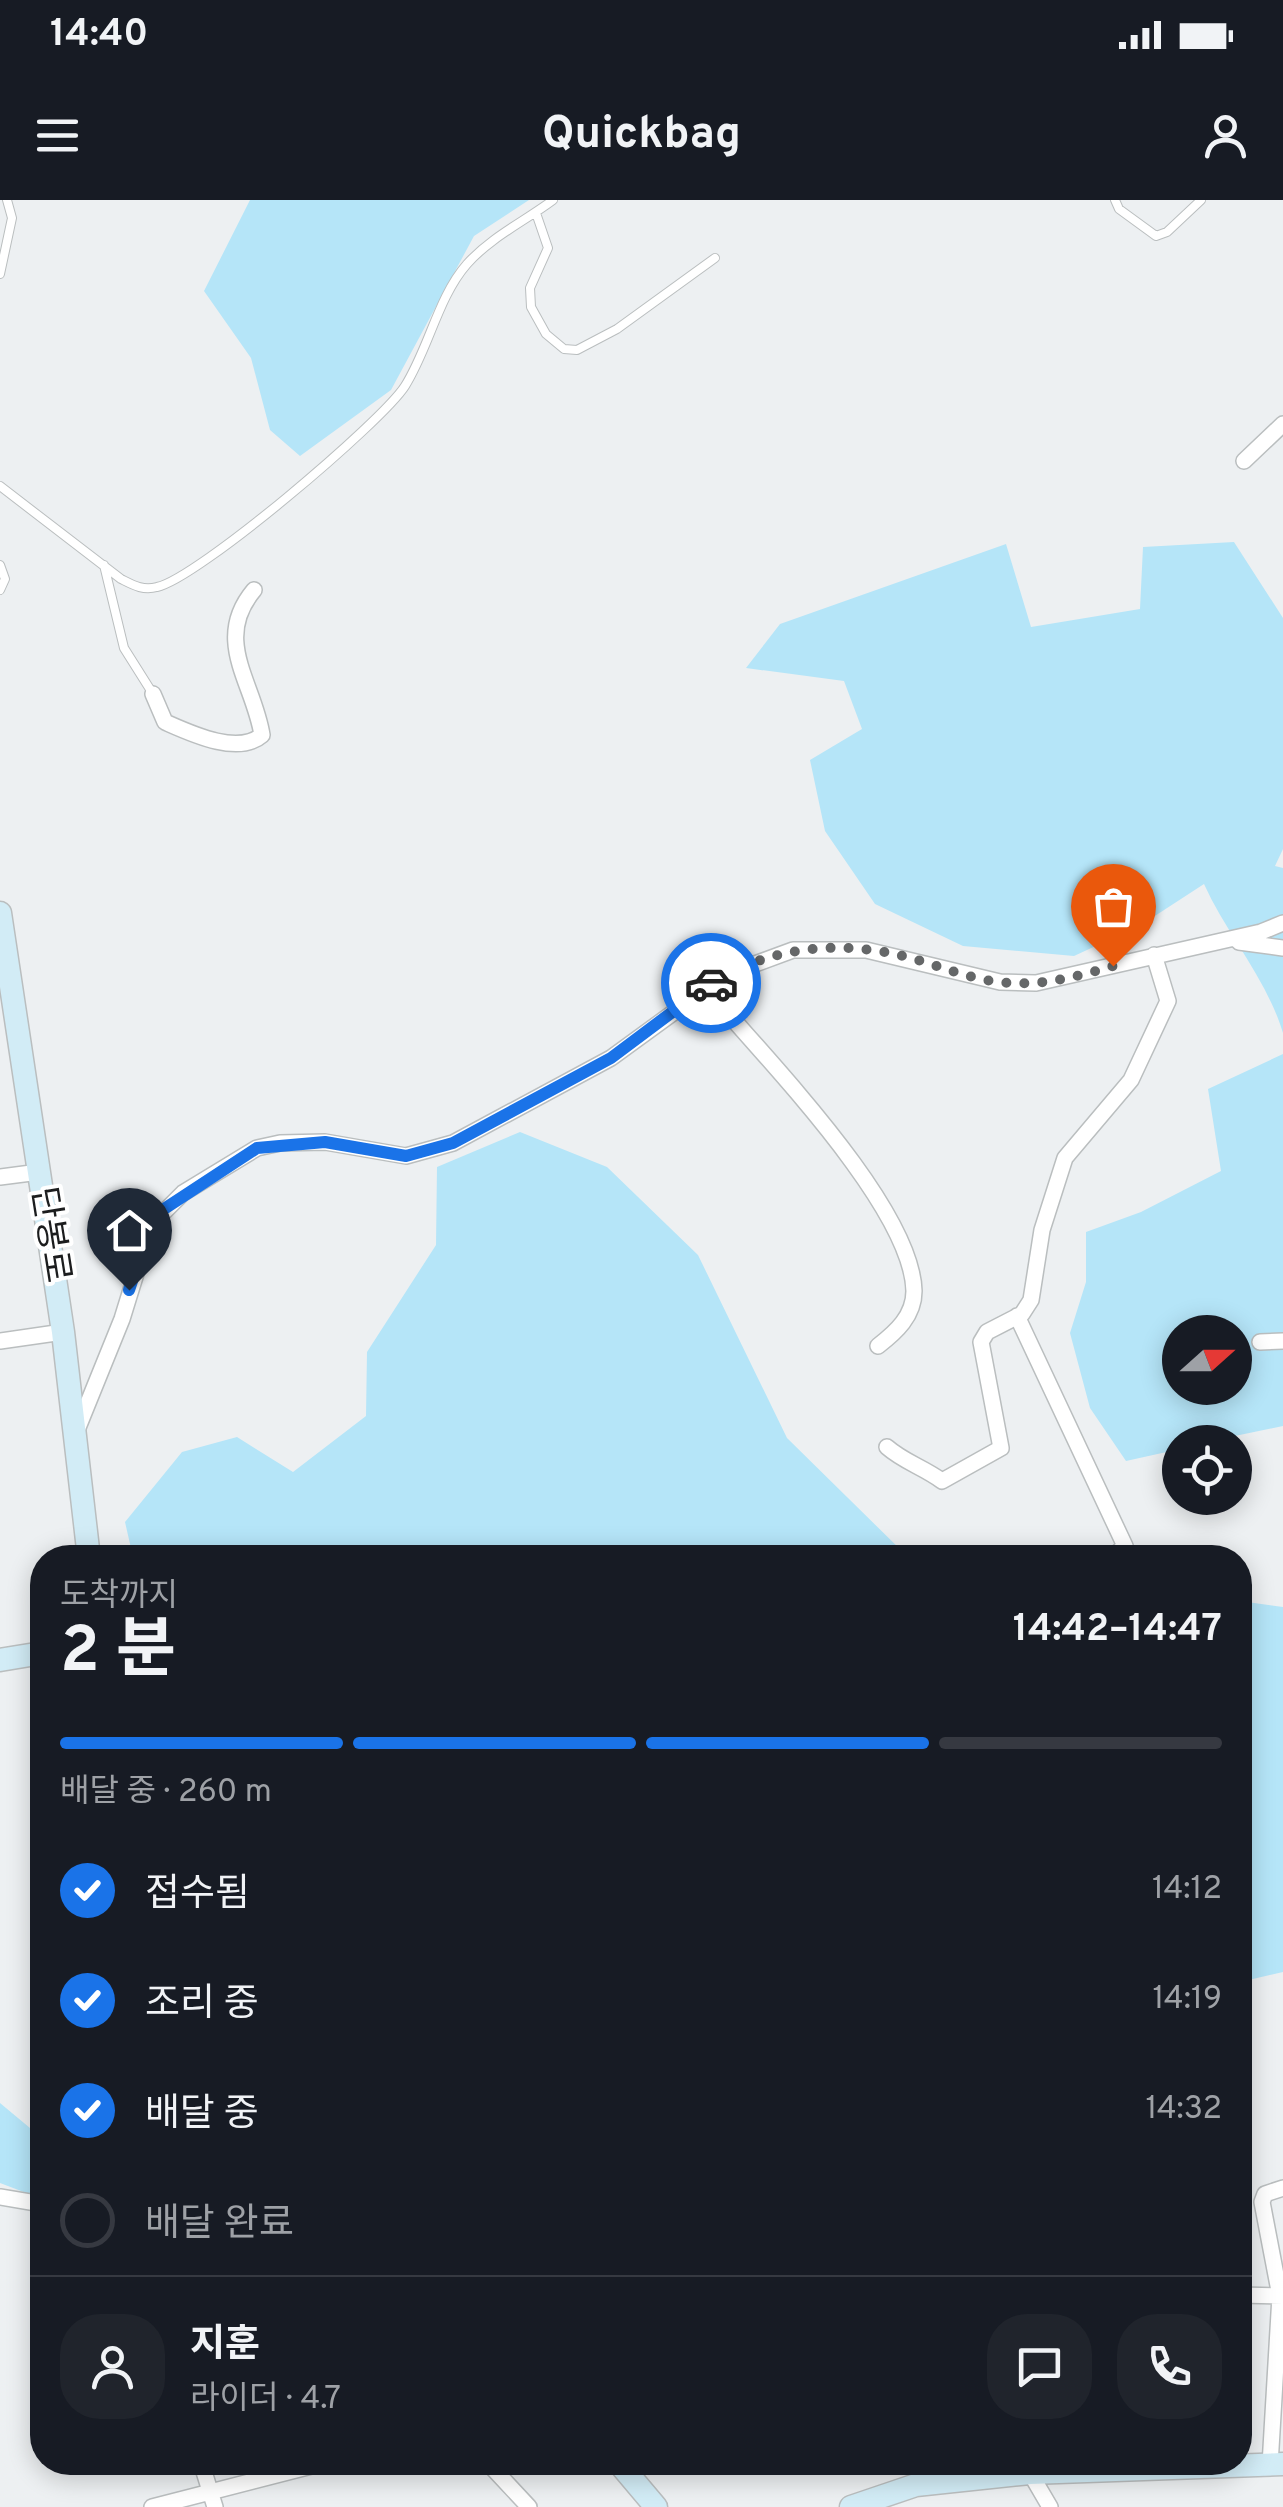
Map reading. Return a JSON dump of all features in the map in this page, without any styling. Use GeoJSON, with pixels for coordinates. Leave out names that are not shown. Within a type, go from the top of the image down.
{"type":"FeatureCollection","features":[{"type":"Feature","properties":{"kind":"street"},"geometry":{"type":"LineString","coordinates":[[1244,461],[1283,424]]}},
{"type":"Feature","properties":{"kind":"street"},"geometry":{"type":"LineString","coordinates":[[153,694],[165,722],[187,732],[238,743],[254,742],[262,736],[243,681],[236,632],[237,611],[254,590]]}},
{"type":"Feature","properties":{"kind":"street","name":"단봉로"},"geometry":{"type":"LineString","coordinates":[[0,913],[64,1332],[88,1545]]}},
{"type":"Feature","properties":{"kind":"street"},"geometry":{"type":"LineString","coordinates":[[75,1433],[122,1319],[151,1225],[183,1194],[257,1148],[325,1142],[406,1156],[453,1143],[611,1058],[705,987],[760,958],[818,947],[893,954],[1000,982],[1036,983],[1224,941],[1283,923]]}},
{"type":"Feature","properties":{"kind":"street"},"geometry":{"type":"LineString","coordinates":[[1224,941],[1283,948]]}},
{"type":"Feature","properties":{"kind":"street"},"geometry":{"type":"LineString","coordinates":[[887,1447],[907,1464],[942,1480],[1001,1448],[981,1342],[987,1332],[1018,1316],[1031,1300],[1042,1230],[1066,1158],[1131,1080],[1168,1001],[1154,955]]}},
{"type":"Feature","properties":{"kind":"street"},"geometry":{"type":"LineString","coordinates":[[705,987],[878,1193],[907,1254],[914,1294],[903,1327],[878,1346]]}},
{"type":"Feature","properties":{"kind":"street"},"geometry":{"type":"LineString","coordinates":[[0,1177],[40,1172]]}},
{"type":"Feature","properties":{"kind":"street"},"geometry":{"type":"LineString","coordinates":[[1018,1316],[1125,1545]]}},
{"type":"Feature","properties":{"kind":"street"},"geometry":{"type":"LineString","coordinates":[[0,1341],[64,1332]]}},
{"type":"Feature","properties":{"kind":"street"},"geometry":{"type":"LineString","coordinates":[[1260,1342],[1283,1340]]}},
{"type":"Feature","properties":{"kind":"street"},"geometry":{"type":"LineString","coordinates":[[0,1660],[30,1655]]}},
{"type":"Feature","properties":{"kind":"street"},"geometry":{"type":"LineString","coordinates":[[1276,2464],[1282,2296],[1262,2202],[1265,2194],[1283,2188]]}},
{"type":"Feature","properties":{"kind":"street"},"geometry":{"type":"LineString","coordinates":[[0,2197],[30,2202]]}},
{"type":"Feature","properties":{"kind":"street"},"geometry":{"type":"LineString","coordinates":[[1252,2296],[1282,2296]]}},
{"type":"Feature","properties":{"kind":"street"},"geometry":{"type":"LineString","coordinates":[[205,2475],[213,2500]]}},
{"type":"Feature","properties":{"kind":"street"},"geometry":{"type":"LineString","coordinates":[[152,2507],[213,2500],[289,2475]]}},
{"type":"Feature","properties":{"kind":"street"},"geometry":{"type":"LineString","coordinates":[[499,2475],[528,2507]]}},
{"type":"Feature","properties":{"kind":"street"},"geometry":{"type":"LineString","coordinates":[[629,2475],[656,2507]]}},
{"type":"Feature","properties":{"kind":"street"},"geometry":{"type":"LineString","coordinates":[[851,2507],[916,2485],[981,2475]]}},
{"type":"Feature","properties":{"kind":"street"},"geometry":{"type":"LineString","coordinates":[[1031,2475],[1050,2507]]}},
{"type":"Feature","properties":{"kind":"lane"},"geometry":{"type":"LineString","coordinates":[[0,274],[12,218],[7,200]]}},
{"type":"Feature","properties":{"kind":"lane"},"geometry":{"type":"LineString","coordinates":[[0,486],[104,566],[140,588],[159,587],[236,538],[402,390],[466,265],[500,234],[553,200]]}},
{"type":"Feature","properties":{"kind":"lane"},"geometry":{"type":"LineString","coordinates":[[1115,200],[1119,209],[1156,236],[1168,232],[1201,200]]}},
{"type":"Feature","properties":{"kind":"lane"},"geometry":{"type":"LineString","coordinates":[[536,213],[548,248],[530,288],[531,306],[546,334],[564,349],[577,350],[617,329],[715,258]]}},
{"type":"Feature","properties":{"kind":"lane"},"geometry":{"type":"LineString","coordinates":[[0,565],[5,579],[0,590]]}},
{"type":"Feature","properties":{"kind":"lane"},"geometry":{"type":"LineString","coordinates":[[104,566],[124,648],[153,694]]}},
{"type":"Feature","properties":{"kind":"shaded area"},"geometry":{"type":"Polygon","coordinates":[[[250,200],[529,200],[474,236],[391,390],[300,456],[270,430],[251,358],[204,291],[250,200]]]}},
{"type":"Feature","properties":{"kind":"shaded area"},"geometry":{"type":"Polygon","coordinates":[[[1234,542],[1283,618],[1283,849],[1275,866],[1283,868],[1283,1033],[1267,994],[1204,884],[1141,925],[1074,956],[963,946],[875,904],[825,831],[810,760],[862,729],[844,681],[746,668],[780,624],[1006,544],[1031,627],[1140,609],[1143,547],[1234,542]]]}},
{"type":"Feature","properties":{"kind":"shaded area"},"geometry":{"type":"Polygon","coordinates":[[[1283,1054],[1283,1426],[1252,1432],[1252,1425],[1162,1425],[1162,1453],[1126,1461],[1090,1408],[1070,1333],[1086,1282],[1086,1232],[1141,1212],[1221,1171],[1208,1089],[1283,1054]]]}},
{"type":"Feature","properties":{"kind":"shaded area"},"geometry":{"type":"Polygon","coordinates":[[[520,1132],[607,1167],[698,1255],[787,1438],[896,1545],[130,1545],[125,1522],[182,1452],[237,1437],[293,1472],[366,1416],[367,1352],[436,1245],[437,1167],[520,1132]]]}},
{"type":"Feature","properties":{"kind":"shaded area"},"geometry":{"type":"Polygon","coordinates":[[[1252,1603],[1283,1607],[1283,1972],[1252,1979],[1252,1603]]]}},
{"type":"Feature","properties":{"kind":"shaded area"},"geometry":{"type":"Polygon","coordinates":[[[0,2103],[30,2128],[30,2194],[0,2183],[0,2103]]]}},
{"type":"Feature","properties":{"kind":"way so far"},"geometry":{"type":"LineString","coordinates":[[711,983],[760,958],[818,947],[907,957],[1000,982],[1036,983],[1113,966]]}},
{"type":"Feature","properties":{"kind":"route"},"geometry":{"type":"LineString","coordinates":[[129,1290],[151,1225],[164,1209],[257,1148],[300,1141],[325,1142],[406,1156],[453,1143],[506,1111],[611,1058],[711,983]]}}]}
